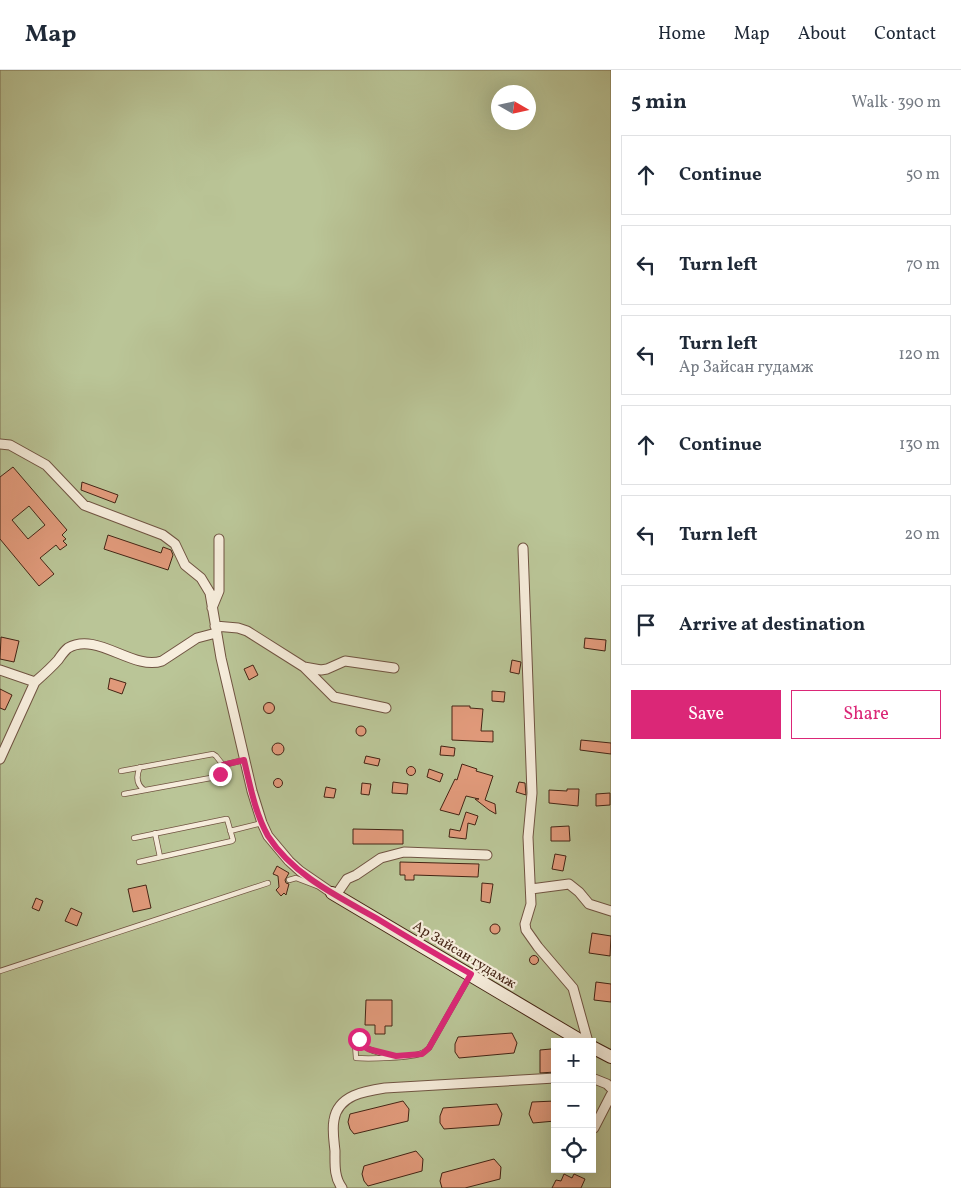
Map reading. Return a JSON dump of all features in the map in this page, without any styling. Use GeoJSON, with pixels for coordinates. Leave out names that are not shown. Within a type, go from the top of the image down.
{"type":"FeatureCollection","features":[{"type":"Feature","properties":{"kind":"street"},"geometry":{"type":"LineString","coordinates":[[0,444],[10,445],[46,465],[84,505],[163,535],[175,544],[185,565],[201,578],[210,593],[215,630],[254,801],[271,840],[300,871],[334,894],[347,879],[381,858],[404,852],[486,855]]}},
{"type":"Feature","properties":{"kind":"street"},"geometry":{"type":"LineString","coordinates":[[212,608],[219,591],[219,539]]}},
{"type":"Feature","properties":{"kind":"street"},"geometry":{"type":"LineString","coordinates":[[523,548],[532,794],[528,837],[531,889],[526,930],[573,988],[587,1038]]}},
{"type":"Feature","properties":{"kind":"street"},"geometry":{"type":"LineString","coordinates":[[0,759],[35,682],[67,649],[74,646],[95,646],[136,660],[157,663],[197,638],[215,630],[238,628],[304,667],[334,697],[386,708]]}},
{"type":"Feature","properties":{"kind":"street"},"geometry":{"type":"LineString","coordinates":[[304,667],[327,669],[345,661],[394,668]]}},
{"type":"Feature","properties":{"kind":"street"},"geometry":{"type":"LineString","coordinates":[[0,670],[35,682]]}},
{"type":"Feature","properties":{"kind":"street"},"geometry":{"type":"LineString","coordinates":[[531,889],[568,884],[579,892],[589,904],[611,911]]}},
{"type":"Feature","properties":{"kind":"street","name":"Ар Зайсан гудамж"},"geometry":{"type":"LineString","coordinates":[[334,894],[576,1038]]}},
{"type":"Feature","properties":{"kind":"street"},"geometry":{"type":"LineString","coordinates":[[596,1049],[611,1057]]}},
{"type":"Feature","properties":{"kind":"street"},"geometry":{"type":"LineString","coordinates":[[342,1188],[336,1180],[334,1123],[338,1107],[351,1096],[368,1090],[385,1088],[551,1078]]}},
{"type":"Feature","properties":{"kind":"street"},"geometry":{"type":"LineString","coordinates":[[596,1080],[611,1088]]}},
{"type":"Feature","properties":{"kind":"street"},"geometry":{"type":"LineString","coordinates":[[596,1124],[611,1094]]}},
{"type":"Feature","properties":{"kind":"lane"},"geometry":{"type":"LineString","coordinates":[[121,771],[213,754],[223,765]]}},
{"type":"Feature","properties":{"kind":"lane"},"geometry":{"type":"LineString","coordinates":[[223,765],[244,760]]}},
{"type":"Feature","properties":{"kind":"lane"},"geometry":{"type":"LineString","coordinates":[[124,794],[216,777],[220,774],[223,765]]}},
{"type":"Feature","properties":{"kind":"lane"},"geometry":{"type":"LineString","coordinates":[[140,767],[137,778],[140,787],[144,790]]}},
{"type":"Feature","properties":{"kind":"lane"},"geometry":{"type":"LineString","coordinates":[[134,838],[226,819],[230,831],[232,841],[139,862]]}},
{"type":"Feature","properties":{"kind":"lane"},"geometry":{"type":"LineString","coordinates":[[230,831],[262,822]]}},
{"type":"Feature","properties":{"kind":"lane"},"geometry":{"type":"LineString","coordinates":[[155,833],[160,857]]}},
{"type":"Feature","properties":{"kind":"lane"},"geometry":{"type":"LineString","coordinates":[[289,880],[299,879],[334,894]]}},
{"type":"Feature","properties":{"kind":"lane"},"geometry":{"type":"LineString","coordinates":[[0,971],[268,883]]}},
{"type":"Feature","properties":{"kind":"lane"},"geometry":{"type":"LineString","coordinates":[[396,1056],[368,1049],[361,1045],[359,1039],[355,1043],[356,1058],[369,1060],[422,1054],[429,1048],[471,974]]}},
{"type":"Feature","properties":{"kind":"green space"},"geometry":{"type":"Polygon","coordinates":[[[0,70],[611,70],[611,1188],[0,1188],[0,70]]]}},
{"type":"Feature","properties":{"kind":"building"},"geometry":{"type":"Polygon","coordinates":[[[13,467],[67,530],[62,535],[66,539],[63,541],[67,545],[60,550],[56,545],[40,558],[54,574],[39,586],[0,539],[0,477],[13,467]],[[29,506],[12,520],[28,539],[45,525],[29,506]]]}},
{"type":"Feature","properties":{"kind":"building"},"geometry":{"type":"Polygon","coordinates":[[[82,482],[118,495],[115,503],[81,490],[82,482]]]}},
{"type":"Feature","properties":{"kind":"building"},"geometry":{"type":"Polygon","coordinates":[[[108,535],[161,553],[163,547],[171,550],[173,555],[168,570],[104,549],[108,535]]]}},
{"type":"Feature","properties":{"kind":"building"},"geometry":{"type":"Polygon","coordinates":[[[1,637],[19,641],[14,662],[0,659],[1,637]]]}},
{"type":"Feature","properties":{"kind":"building"},"geometry":{"type":"Polygon","coordinates":[[[585,638],[606,640],[605,651],[584,648],[585,638]]]}},
{"type":"Feature","properties":{"kind":"building"},"geometry":{"type":"Polygon","coordinates":[[[512,660],[521,662],[519,674],[510,672],[512,660]]]}},
{"type":"Feature","properties":{"kind":"building"},"geometry":{"type":"Polygon","coordinates":[[[253,665],[258,675],[249,680],[244,669],[253,665]]]}},
{"type":"Feature","properties":{"kind":"building"},"geometry":{"type":"Polygon","coordinates":[[[110,678],[126,683],[122,694],[108,689],[110,678]]]}},
{"type":"Feature","properties":{"kind":"building"},"geometry":{"type":"Polygon","coordinates":[[[0,689],[12,695],[5,710],[0,708],[0,689]]]}},
{"type":"Feature","properties":{"kind":"building"},"geometry":{"type":"Polygon","coordinates":[[[492,691],[505,692],[504,702],[492,701],[492,691]]]}},
{"type":"Feature","properties":{"kind":"building"},"geometry":{"type":"Polygon","coordinates":[[[269,702],[275,708],[269,714],[263,708],[269,702]]]}},
{"type":"Feature","properties":{"kind":"building"},"geometry":{"type":"Polygon","coordinates":[[[452,706],[470,706],[470,708],[483,709],[481,731],[493,731],[493,742],[452,740],[452,706]]]}},
{"type":"Feature","properties":{"kind":"building"},"geometry":{"type":"Polygon","coordinates":[[[359,726],[363,726],[366,731],[363,736],[359,736],[356,733],[356,729],[359,726]]]}},
{"type":"Feature","properties":{"kind":"building"},"geometry":{"type":"Polygon","coordinates":[[[581,740],[611,743],[611,754],[580,750],[581,740]]]}},
{"type":"Feature","properties":{"kind":"building"},"geometry":{"type":"Polygon","coordinates":[[[278,743],[284,749],[278,755],[272,749],[278,743]]]}},
{"type":"Feature","properties":{"kind":"building"},"geometry":{"type":"Polygon","coordinates":[[[441,746],[455,748],[454,756],[440,755],[441,746]]]}},
{"type":"Feature","properties":{"kind":"building"},"geometry":{"type":"Polygon","coordinates":[[[366,756],[380,759],[378,766],[364,763],[366,756]]]}},
{"type":"Feature","properties":{"kind":"building"},"geometry":{"type":"Polygon","coordinates":[[[462,764],[493,776],[485,800],[495,804],[496,814],[475,799],[479,799],[466,796],[459,815],[440,810],[455,779],[457,780],[462,764]]]}},
{"type":"Feature","properties":{"kind":"building"},"geometry":{"type":"Polygon","coordinates":[[[411,767],[415,771],[411,775],[407,771],[411,767]]]}},
{"type":"Feature","properties":{"kind":"building"},"geometry":{"type":"Polygon","coordinates":[[[429,769],[443,774],[440,782],[427,777],[429,769]]]}},
{"type":"Feature","properties":{"kind":"building"},"geometry":{"type":"Polygon","coordinates":[[[278,778],[283,783],[278,788],[273,783],[278,778]]]}},
{"type":"Feature","properties":{"kind":"building"},"geometry":{"type":"Polygon","coordinates":[[[393,782],[408,784],[407,794],[392,793],[393,782]]]}},
{"type":"Feature","properties":{"kind":"building"},"geometry":{"type":"Polygon","coordinates":[[[519,782],[525,783],[526,795],[516,792],[519,782]]]}},
{"type":"Feature","properties":{"kind":"building"},"geometry":{"type":"Polygon","coordinates":[[[362,783],[371,784],[369,795],[361,794],[362,783]]]}},
{"type":"Feature","properties":{"kind":"building"},"geometry":{"type":"Polygon","coordinates":[[[326,787],[336,789],[334,798],[324,797],[326,787]]]}},
{"type":"Feature","properties":{"kind":"building"},"geometry":{"type":"Polygon","coordinates":[[[567,789],[579,789],[578,806],[549,803],[549,790],[567,791],[567,789]]]}},
{"type":"Feature","properties":{"kind":"building"},"geometry":{"type":"Polygon","coordinates":[[[610,793],[610,805],[596,806],[596,794],[610,793]]]}},
{"type":"Feature","properties":{"kind":"building"},"geometry":{"type":"Polygon","coordinates":[[[466,812],[478,816],[475,825],[468,823],[466,839],[449,837],[450,829],[460,831],[466,812]]]}},
{"type":"Feature","properties":{"kind":"building"},"geometry":{"type":"Polygon","coordinates":[[[569,826],[570,841],[551,841],[551,827],[569,826]]]}},
{"type":"Feature","properties":{"kind":"building"},"geometry":{"type":"Polygon","coordinates":[[[353,829],[403,830],[403,844],[353,844],[353,829]]]}},
{"type":"Feature","properties":{"kind":"building"},"geometry":{"type":"Polygon","coordinates":[[[555,854],[566,856],[563,871],[552,869],[555,854]]]}},
{"type":"Feature","properties":{"kind":"building"},"geometry":{"type":"Polygon","coordinates":[[[400,862],[479,864],[478,877],[414,875],[414,880],[405,880],[405,875],[400,875],[400,862]]]}},
{"type":"Feature","properties":{"kind":"building"},"geometry":{"type":"Polygon","coordinates":[[[277,866],[289,873],[285,880],[289,884],[286,895],[284,893],[281,896],[276,890],[279,887],[278,876],[273,874],[277,866]]]}},
{"type":"Feature","properties":{"kind":"building"},"geometry":{"type":"Polygon","coordinates":[[[482,883],[493,884],[490,903],[481,901],[482,883]]]}},
{"type":"Feature","properties":{"kind":"building"},"geometry":{"type":"Polygon","coordinates":[[[146,885],[151,908],[133,912],[128,889],[146,885]]]}},
{"type":"Feature","properties":{"kind":"building"},"geometry":{"type":"Polygon","coordinates":[[[36,898],[43,901],[39,911],[32,908],[36,898]]]}},
{"type":"Feature","properties":{"kind":"building"},"geometry":{"type":"Polygon","coordinates":[[[71,908],[82,913],[77,926],[65,921],[71,908]]]}},
{"type":"Feature","properties":{"kind":"building"},"geometry":{"type":"Polygon","coordinates":[[[493,924],[497,924],[500,929],[499,933],[493,934],[490,931],[490,927],[493,924]]]}},
{"type":"Feature","properties":{"kind":"building"},"geometry":{"type":"Polygon","coordinates":[[[592,933],[611,936],[610,956],[589,953],[592,933]]]}},
{"type":"Feature","properties":{"kind":"building"},"geometry":{"type":"Polygon","coordinates":[[[534,955],[539,960],[534,965],[529,960],[534,955]]]}},
{"type":"Feature","properties":{"kind":"building"},"geometry":{"type":"Polygon","coordinates":[[[596,982],[611,984],[611,1002],[594,1000],[596,982]]]}},
{"type":"Feature","properties":{"kind":"building"},"geometry":{"type":"Polygon","coordinates":[[[366,1000],[392,1000],[392,1026],[385,1026],[385,1034],[375,1034],[375,1025],[365,1025],[366,1000]]]}},
{"type":"Feature","properties":{"kind":"building"},"geometry":{"type":"Polygon","coordinates":[[[512,1033],[517,1043],[514,1053],[459,1058],[455,1052],[455,1044],[458,1037],[512,1033]]]}},
{"type":"Feature","properties":{"kind":"building"},"geometry":{"type":"Polygon","coordinates":[[[551,1049],[551,1072],[540,1073],[540,1050],[551,1049]]]}},
{"type":"Feature","properties":{"kind":"building"},"geometry":{"type":"Polygon","coordinates":[[[403,1101],[409,1109],[408,1121],[354,1134],[350,1129],[348,1122],[350,1114],[403,1101]]]}},
{"type":"Feature","properties":{"kind":"building"},"geometry":{"type":"Polygon","coordinates":[[[551,1101],[551,1121],[533,1123],[529,1114],[532,1102],[551,1101]]]}},
{"type":"Feature","properties":{"kind":"building"},"geometry":{"type":"Polygon","coordinates":[[[497,1104],[502,1114],[499,1125],[444,1129],[440,1123],[443,1108],[497,1104]]]}},
{"type":"Feature","properties":{"kind":"building"},"geometry":{"type":"Polygon","coordinates":[[[416,1151],[423,1159],[422,1171],[368,1186],[364,1181],[362,1174],[364,1166],[416,1151]]]}},
{"type":"Feature","properties":{"kind":"building"},"geometry":{"type":"Polygon","coordinates":[[[494,1159],[501,1167],[500,1179],[465,1188],[442,1188],[440,1181],[442,1173],[494,1159]]]}},
{"type":"Feature","properties":{"kind":"building"},"geometry":{"type":"Polygon","coordinates":[[[564,1174],[572,1178],[574,1174],[585,1179],[581,1188],[552,1188],[556,1180],[561,1181],[564,1174]]]}},
{"type":"Feature","properties":{"kind":"route"},"geometry":{"type":"LineString","coordinates":[[220,774],[223,765],[244,760],[254,801],[268,836],[300,871],[471,974],[429,1048],[422,1054],[396,1056],[368,1049],[361,1045],[359,1039]]}}]}
